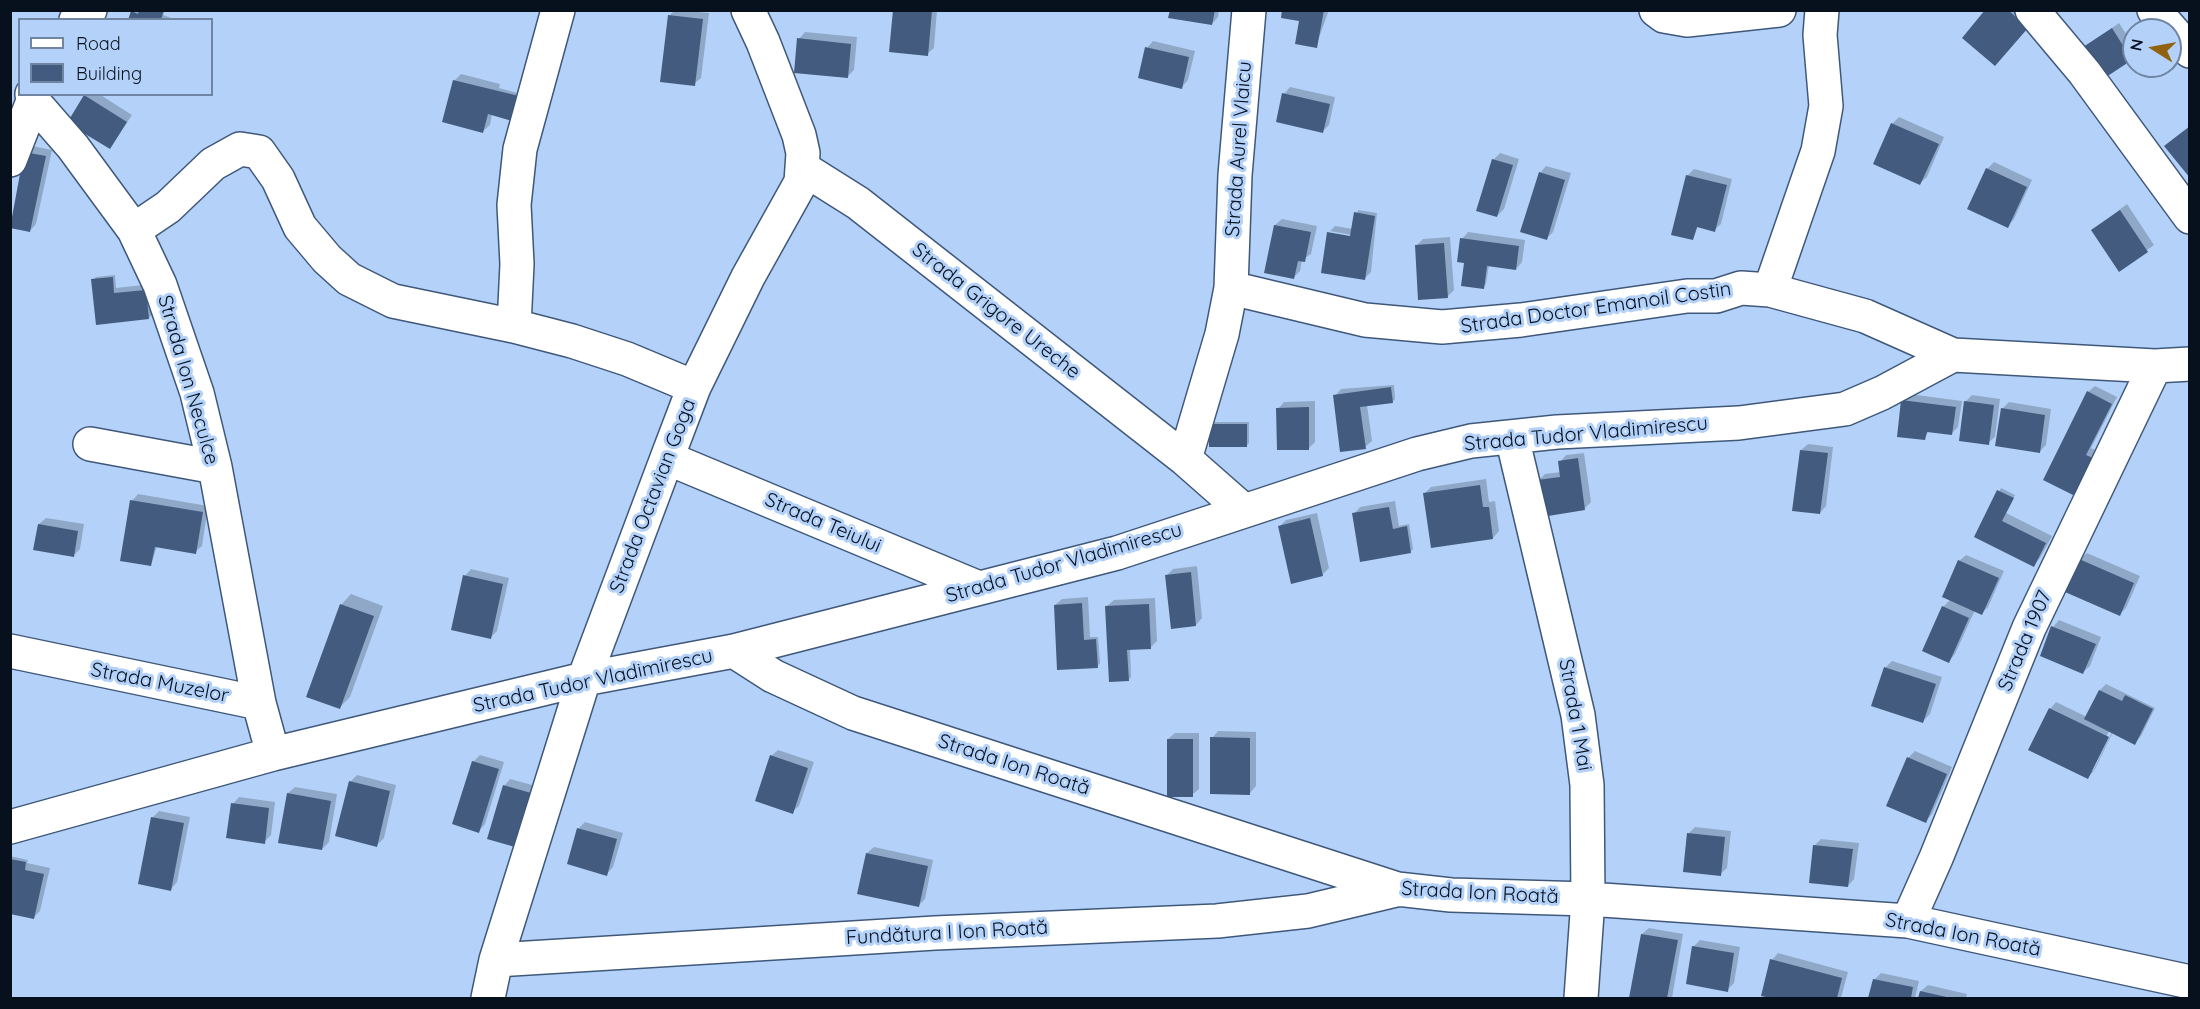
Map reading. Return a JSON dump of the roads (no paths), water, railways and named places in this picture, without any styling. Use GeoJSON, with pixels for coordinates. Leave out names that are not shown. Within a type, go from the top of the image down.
{"type":"FeatureCollection","features":[{"type":"Feature","properties":{"kind":"street"},"geometry":{"type":"LineString","coordinates":[[514,326],[517,264],[514,205],[520,149],[558,10]]}},
{"type":"Feature","properties":{"kind":"street","name":"Strada Octavian Goga"},"geometry":{"type":"LineString","coordinates":[[488,999],[496,960],[584,679],[694,387],[748,277],[801,182],[804,153],[799,135],[748,10]]}},
{"type":"Feature","properties":{"kind":"street","name":"Strada Aurel Vlaicu"},"geometry":{"type":"LineString","coordinates":[[1231,288],[1235,175],[1248,10]]}},
{"type":"Feature","properties":{"kind":"street"},"geometry":{"type":"LineString","coordinates":[[1656,10],[1664,16],[1687,21],[1779,10]]}},
{"type":"Feature","properties":{"kind":"street"},"geometry":{"type":"LineString","coordinates":[[1770,290],[1818,151],[1826,106],[1820,35],[1822,10]]}},
{"type":"Feature","properties":{"kind":"street"},"geometry":{"type":"LineString","coordinates":[[2032,10],[2084,72],[2154,171],[2190,217]]}},
{"type":"Feature","properties":{"kind":"street"},"geometry":{"type":"LineString","coordinates":[[2154,10],[2190,51]]}},
{"type":"Feature","properties":{"kind":"street"},"geometry":{"type":"LineString","coordinates":[[10,160],[23,96]]}},
{"type":"Feature","properties":{"kind":"street","name":"Strada Ion Neculce"},"geometry":{"type":"LineString","coordinates":[[28,96],[73,147],[134,230],[160,285],[197,393],[214,467],[259,703]]}},
{"type":"Feature","properties":{"kind":"street"},"geometry":{"type":"LineString","coordinates":[[134,230],[168,207],[213,164],[240,149],[259,152],[278,179],[300,227],[327,259],[349,279],[393,301],[514,326],[627,359],[694,387]]}},
{"type":"Feature","properties":{"kind":"street","name":"Strada Grigore Ureche"},"geometry":{"type":"LineString","coordinates":[[804,170],[858,203],[1185,459],[1243,510]]}},
{"type":"Feature","properties":{"kind":"street"},"geometry":{"type":"LineString","coordinates":[[1185,459],[1213,368],[1231,288]]}},
{"type":"Feature","properties":{"kind":"street","name":"Strada Doctor Emanoil Costin"},"geometry":{"type":"LineString","coordinates":[[1231,288],[1365,320],[1442,327],[1521,320],[1687,296],[1716,296],[1741,288],[1770,290],[1864,316],[1953,355]]}},
{"type":"Feature","properties":{"kind":"street"},"geometry":{"type":"LineString","coordinates":[[1953,355],[2155,366],[2190,364]]}},
{"type":"Feature","properties":{"kind":"street","name":"Strada Tudor Vladimirescu"},"geometry":{"type":"LineString","coordinates":[[10,827],[273,754],[584,679],[734,651],[1117,553],[1417,454],[1471,441],[1738,423],[1845,409],[1882,393],[1953,355]]}},
{"type":"Feature","properties":{"kind":"street","name":"Strada 1907"},"geometry":{"type":"LineString","coordinates":[[1908,921],[1936,858],[2029,628],[2155,366]]}},
{"type":"Feature","properties":{"kind":"street","name":"Strada 1 Mai"},"geometry":{"type":"LineString","coordinates":[[1512,437],[1578,715],[1587,785],[1588,899],[1581,999]]}},
{"type":"Feature","properties":{"kind":"street"},"geometry":{"type":"LineString","coordinates":[[90,444],[214,467]]}},
{"type":"Feature","properties":{"kind":"street","name":"Strada Teiului"},"geometry":{"type":"LineString","coordinates":[[667,458],[979,588]]}},
{"type":"Feature","properties":{"kind":"street","name":"Strada Muzelor"},"geometry":{"type":"LineString","coordinates":[[10,651],[259,703]]}},
{"type":"Feature","properties":{"kind":"street","name":"Strada Ion Roată"},"geometry":{"type":"LineString","coordinates":[[734,651],[773,676],[853,713],[1397,889],[1451,895],[1588,899],[1908,921],[2190,982]]}},
{"type":"Feature","properties":{"kind":"street"},"geometry":{"type":"LineString","coordinates":[[259,703],[273,754]]}},
{"type":"Feature","properties":{"kind":"street","name":"Fundătura I Ion Roată"},"geometry":{"type":"LineString","coordinates":[[496,960],[935,933],[1217,921],[1308,910],[1397,889]]}}]}
